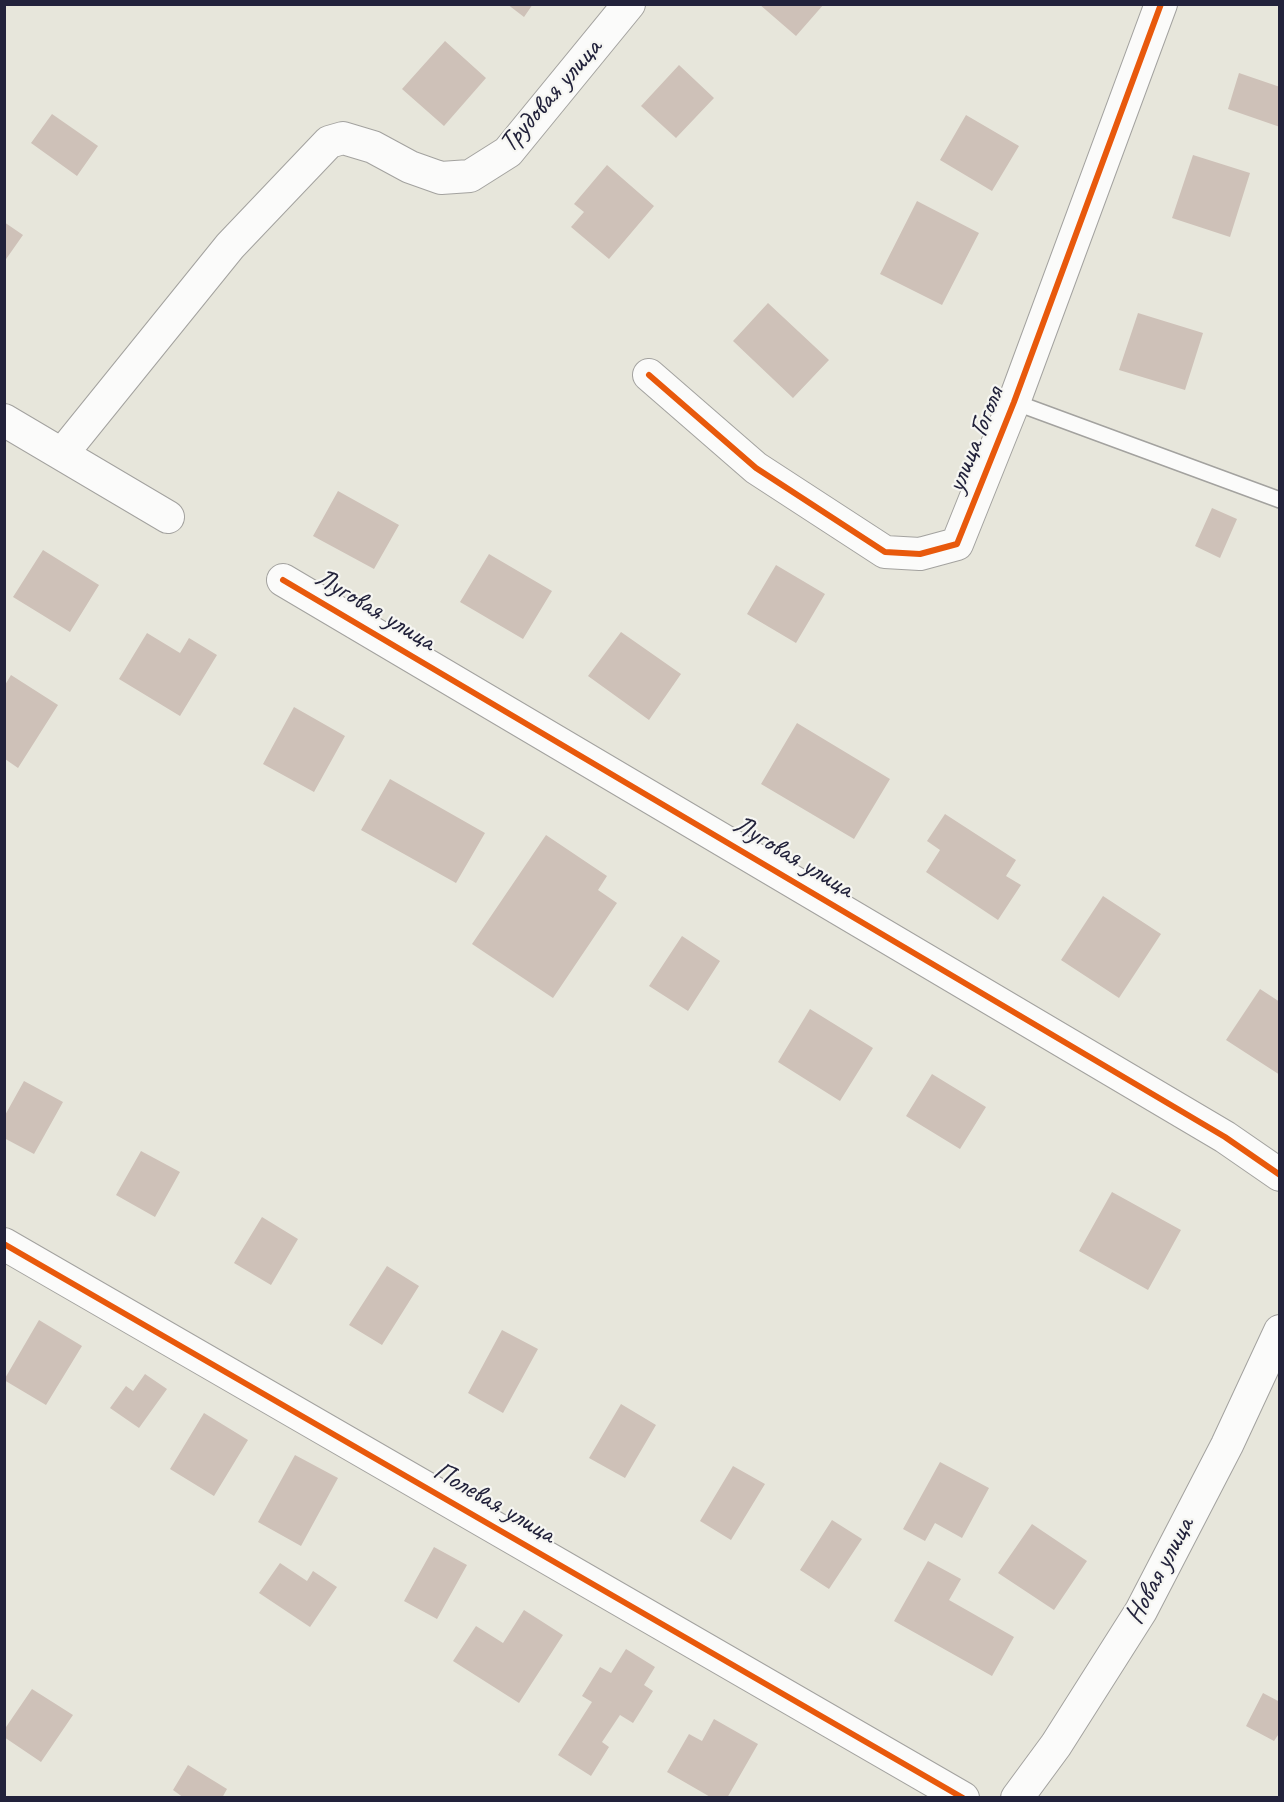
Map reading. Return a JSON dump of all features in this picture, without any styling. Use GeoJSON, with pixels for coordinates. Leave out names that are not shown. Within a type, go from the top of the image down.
{"type":"FeatureCollection","features":[{"type":"Feature","properties":{"kind":"street","name":"Трудовая улица"},"geometry":{"type":"LineString","coordinates":[[62,454],[230,246],[330,142],[343,138],[373,147],[410,166],[441,178],[470,176],[508,152],[629,4]]}},
{"type":"Feature","properties":{"kind":"street","name":"улица Гоголя"},"geometry":{"type":"LineString","coordinates":[[649,375],[756,468],[885,552],[920,554],[957,544],[1014,402],[1161,4]]}},
{"type":"Feature","properties":{"kind":"street"},"geometry":{"type":"LineString","coordinates":[[4,420],[168,517]]}},
{"type":"Feature","properties":{"kind":"street","name":"Луговая улица"},"geometry":{"type":"LineString","coordinates":[[283,580],[1215,1131],[1280,1175]]}},
{"type":"Feature","properties":{"kind":"street","name":"Полевая улица"},"geometry":{"type":"LineString","coordinates":[[4,1244],[963,1797]]}},
{"type":"Feature","properties":{"kind":"street","name":"Новая улица"},"geometry":{"type":"LineString","coordinates":[[1017,1797],[1056,1745],[1141,1611],[1227,1445],[1280,1331]]}},
{"type":"Feature","properties":{"kind":"lane"},"geometry":{"type":"LineString","coordinates":[[1014,402],[1280,500]]}},
{"type":"Feature","properties":{"kind":"building"},"geometry":{"type":"Polygon","coordinates":[[[507,4],[533,4],[524,17],[507,4]]]}},
{"type":"Feature","properties":{"kind":"building"},"geometry":{"type":"Polygon","coordinates":[[[759,4],[824,4],[796,36],[759,4]]]}},
{"type":"Feature","properties":{"kind":"building"},"geometry":{"type":"Polygon","coordinates":[[[445,41],[486,78],[444,126],[402,89],[445,41]]]}},
{"type":"Feature","properties":{"kind":"building"},"geometry":{"type":"Polygon","coordinates":[[[679,65],[714,98],[676,138],[641,106],[679,65]]]}},
{"type":"Feature","properties":{"kind":"building"},"geometry":{"type":"Polygon","coordinates":[[[1239,73],[1280,87],[1280,127],[1228,109],[1239,73]]]}},
{"type":"Feature","properties":{"kind":"building"},"geometry":{"type":"Polygon","coordinates":[[[52,114],[98,146],[77,176],[31,143],[52,114]]]}},
{"type":"Feature","properties":{"kind":"building"},"geometry":{"type":"Polygon","coordinates":[[[966,115],[1019,146],[992,191],[940,160],[966,115]]]}},
{"type":"Feature","properties":{"kind":"building"},"geometry":{"type":"Polygon","coordinates":[[[1193,155],[1250,173],[1230,237],[1172,218],[1193,155]]]}},
{"type":"Feature","properties":{"kind":"building"},"geometry":{"type":"Polygon","coordinates":[[[607,165],[654,206],[609,259],[571,227],[584,212],[574,204],[607,165]]]}},
{"type":"Feature","properties":{"kind":"building"},"geometry":{"type":"Polygon","coordinates":[[[917,201],[979,233],[942,305],[880,274],[917,201]]]}},
{"type":"Feature","properties":{"kind":"building"},"geometry":{"type":"Polygon","coordinates":[[[4,222],[23,235],[4,262],[4,222]]]}},
{"type":"Feature","properties":{"kind":"building"},"geometry":{"type":"Polygon","coordinates":[[[768,303],[829,360],[793,398],[733,341],[768,303]]]}},
{"type":"Feature","properties":{"kind":"building"},"geometry":{"type":"Polygon","coordinates":[[[1138,313],[1203,333],[1185,390],[1119,370],[1138,313]]]}},
{"type":"Feature","properties":{"kind":"building"},"geometry":{"type":"Polygon","coordinates":[[[338,491],[399,525],[374,569],[313,536],[338,491]]]}},
{"type":"Feature","properties":{"kind":"building"},"geometry":{"type":"Polygon","coordinates":[[[1212,508],[1237,519],[1220,558],[1195,546],[1212,508]]]}},
{"type":"Feature","properties":{"kind":"building"},"geometry":{"type":"Polygon","coordinates":[[[43,550],[99,585],[70,632],[13,597],[43,550]]]}},
{"type":"Feature","properties":{"kind":"building"},"geometry":{"type":"Polygon","coordinates":[[[489,554],[552,591],[523,639],[460,602],[489,554]]]}},
{"type":"Feature","properties":{"kind":"building"},"geometry":{"type":"Polygon","coordinates":[[[776,565],[825,594],[796,643],[747,614],[776,565]]]}},
{"type":"Feature","properties":{"kind":"building"},"geometry":{"type":"Polygon","coordinates":[[[621,632],[681,674],[649,720],[588,676],[621,632]]]}},
{"type":"Feature","properties":{"kind":"building"},"geometry":{"type":"Polygon","coordinates":[[[147,633],[180,653],[189,638],[217,655],[180,716],[119,679],[147,633]]]}},
{"type":"Feature","properties":{"kind":"building"},"geometry":{"type":"Polygon","coordinates":[[[11,675],[58,705],[18,768],[5,759],[5,685],[11,675]]]}},
{"type":"Feature","properties":{"kind":"building"},"geometry":{"type":"Polygon","coordinates":[[[294,707],[345,736],[314,792],[263,764],[294,707]]]}},
{"type":"Feature","properties":{"kind":"building"},"geometry":{"type":"Polygon","coordinates":[[[797,723],[890,779],[854,839],[761,784],[797,723]]]}},
{"type":"Feature","properties":{"kind":"building"},"geometry":{"type":"Polygon","coordinates":[[[390,779],[485,833],[456,883],[361,830],[390,779]]]}},
{"type":"Feature","properties":{"kind":"building"},"geometry":{"type":"Polygon","coordinates":[[[945,814],[1016,860],[1006,876],[1021,885],[998,920],[926,872],[940,850],[927,841],[945,814]]]}},
{"type":"Feature","properties":{"kind":"building"},"geometry":{"type":"Polygon","coordinates":[[[546,835],[607,876],[598,890],[617,903],[553,998],[472,944],[546,835]]]}},
{"type":"Feature","properties":{"kind":"building"},"geometry":{"type":"Polygon","coordinates":[[[1103,896],[1161,934],[1119,998],[1061,960],[1103,896]]]}},
{"type":"Feature","properties":{"kind":"building"},"geometry":{"type":"Polygon","coordinates":[[[682,936],[720,961],[688,1011],[649,986],[682,936]]]}},
{"type":"Feature","properties":{"kind":"building"},"geometry":{"type":"Polygon","coordinates":[[[1260,989],[1280,1002],[1280,1075],[1226,1040],[1260,989]]]}},
{"type":"Feature","properties":{"kind":"building"},"geometry":{"type":"Polygon","coordinates":[[[810,1009],[873,1048],[840,1101],[778,1062],[810,1009]]]}},
{"type":"Feature","properties":{"kind":"building"},"geometry":{"type":"Polygon","coordinates":[[[932,1074],[986,1107],[960,1149],[906,1116],[932,1074]]]}},
{"type":"Feature","properties":{"kind":"building"},"geometry":{"type":"Polygon","coordinates":[[[24,1081],[63,1102],[34,1154],[4,1138],[4,1117],[24,1081]]]}},
{"type":"Feature","properties":{"kind":"building"},"geometry":{"type":"Polygon","coordinates":[[[141,1151],[180,1172],[155,1217],[116,1195],[141,1151]]]}},
{"type":"Feature","properties":{"kind":"building"},"geometry":{"type":"Polygon","coordinates":[[[1112,1192],[1181,1230],[1148,1290],[1079,1251],[1112,1192]]]}},
{"type":"Feature","properties":{"kind":"building"},"geometry":{"type":"Polygon","coordinates":[[[262,1217],[298,1239],[271,1285],[234,1263],[262,1217]]]}},
{"type":"Feature","properties":{"kind":"building"},"geometry":{"type":"Polygon","coordinates":[[[387,1266],[419,1286],[382,1345],[349,1325],[387,1266]]]}},
{"type":"Feature","properties":{"kind":"building"},"geometry":{"type":"Polygon","coordinates":[[[39,1320],[82,1346],[46,1405],[4,1380],[39,1320]]]}},
{"type":"Feature","properties":{"kind":"building"},"geometry":{"type":"Polygon","coordinates":[[[502,1330],[538,1349],[503,1413],[468,1393],[502,1330]]]}},
{"type":"Feature","properties":{"kind":"building"},"geometry":{"type":"Polygon","coordinates":[[[145,1374],[167,1389],[139,1428],[110,1408],[126,1386],[133,1391],[145,1374]]]}},
{"type":"Feature","properties":{"kind":"building"},"geometry":{"type":"Polygon","coordinates":[[[621,1404],[656,1425],[625,1478],[589,1458],[621,1404]]]}},
{"type":"Feature","properties":{"kind":"building"},"geometry":{"type":"Polygon","coordinates":[[[204,1413],[248,1440],[214,1496],[170,1469],[204,1413]]]}},
{"type":"Feature","properties":{"kind":"building"},"geometry":{"type":"Polygon","coordinates":[[[295,1455],[338,1478],[301,1546],[258,1522],[295,1455]]]}},
{"type":"Feature","properties":{"kind":"building"},"geometry":{"type":"Polygon","coordinates":[[[940,1462],[989,1488],[962,1538],[935,1523],[925,1541],[903,1529],[940,1462]]]}},
{"type":"Feature","properties":{"kind":"building"},"geometry":{"type":"Polygon","coordinates":[[[733,1466],[765,1484],[731,1540],[700,1521],[733,1466]]]}},
{"type":"Feature","properties":{"kind":"building"},"geometry":{"type":"Polygon","coordinates":[[[832,1520],[862,1539],[829,1589],[800,1570],[832,1520]]]}},
{"type":"Feature","properties":{"kind":"building"},"geometry":{"type":"Polygon","coordinates":[[[1032,1524],[1087,1561],[1054,1610],[998,1573],[1032,1524]]]}},
{"type":"Feature","properties":{"kind":"building"},"geometry":{"type":"Polygon","coordinates":[[[434,1547],[467,1565],[437,1619],[404,1601],[434,1547]]]}},
{"type":"Feature","properties":{"kind":"building"},"geometry":{"type":"Polygon","coordinates":[[[928,1561],[961,1579],[949,1600],[1014,1637],[992,1676],[894,1621],[928,1561]]]}},
{"type":"Feature","properties":{"kind":"building"},"geometry":{"type":"Polygon","coordinates":[[[280,1563],[307,1581],[313,1571],[337,1587],[310,1627],[259,1593],[280,1563]]]}},
{"type":"Feature","properties":{"kind":"building"},"geometry":{"type":"Polygon","coordinates":[[[524,1610],[563,1635],[519,1703],[453,1661],[476,1626],[503,1643],[524,1610]]]}},
{"type":"Feature","properties":{"kind":"building"},"geometry":{"type":"Polygon","coordinates":[[[626,1649],[655,1667],[644,1685],[653,1691],[633,1723],[620,1715],[602,1742],[609,1747],[591,1776],[558,1755],[592,1702],[582,1696],[600,1667],[611,1673],[626,1649]]]}},
{"type":"Feature","properties":{"kind":"building"},"geometry":{"type":"Polygon","coordinates":[[[32,1689],[73,1715],[41,1762],[4,1737],[4,1730],[32,1689]]]}},
{"type":"Feature","properties":{"kind":"building"},"geometry":{"type":"Polygon","coordinates":[[[1263,1693],[1280,1702],[1280,1732],[1274,1741],[1246,1726],[1263,1693]]]}},
{"type":"Feature","properties":{"kind":"building"},"geometry":{"type":"Polygon","coordinates":[[[714,1719],[758,1744],[727,1798],[712,1798],[667,1772],[689,1734],[702,1741],[714,1719]]]}},
{"type":"Feature","properties":{"kind":"building"},"geometry":{"type":"Polygon","coordinates":[[[188,1765],[227,1789],[222,1798],[184,1798],[173,1790],[188,1765]]]}},
{"type":"Feature","properties":{"kind":"cycle path"},"geometry":{"type":"LineString","coordinates":[[649,375],[756,468],[885,552],[920,554],[957,544],[1014,402],[1161,4]]}},
{"type":"Feature","properties":{"kind":"cycle path"},"geometry":{"type":"LineString","coordinates":[[283,580],[1225,1137],[1280,1175]]}},
{"type":"Feature","properties":{"kind":"cycle path"},"geometry":{"type":"LineString","coordinates":[[4,1244],[963,1798]]}}]}
